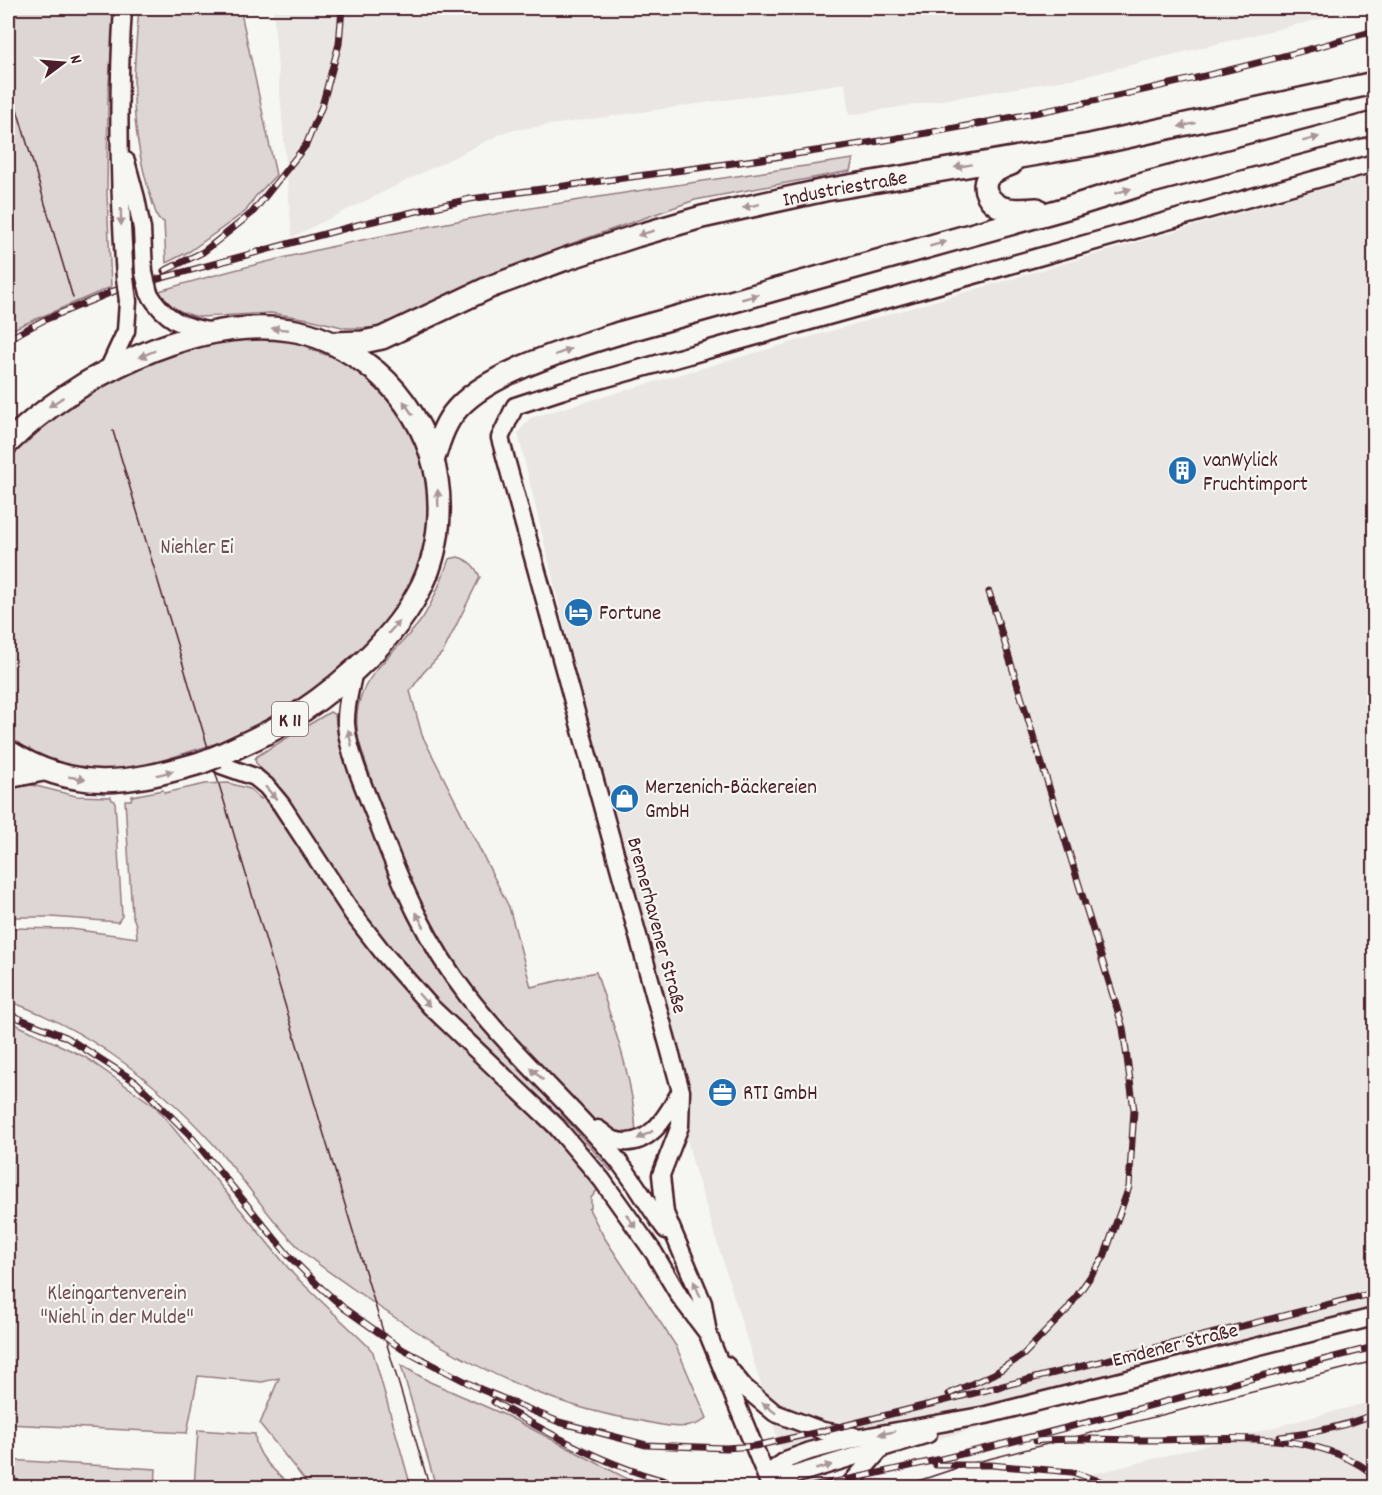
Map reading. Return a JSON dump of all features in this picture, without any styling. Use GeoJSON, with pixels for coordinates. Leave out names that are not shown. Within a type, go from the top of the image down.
{"type":"FeatureCollection","features":[{"type":"Feature","properties":{"kind":"highway","name":"Industriestraße"},"geometry":{"type":"LineString","coordinates":[[324,340],[363,342],[382,338],[490,287],[562,260],[702,217],[825,190],[1063,150],[1374,83]]}},
{"type":"Feature","properties":{"kind":"highway"},"geometry":{"type":"LineString","coordinates":[[433,461],[447,422],[462,404],[490,384],[541,360],[623,332],[1140,186],[1374,123]]}},
{"type":"Feature","properties":{"kind":"highway"},"geometry":{"type":"LineString","coordinates":[[1063,150],[1000,168],[988,176],[984,186],[987,195],[994,203],[1004,208],[1021,210],[1067,208]]}},
{"type":"Feature","properties":{"kind":"highway","name":"K 11"},"geometry":{"type":"LineString","coordinates":[[8,443],[50,407],[106,372],[163,347],[217,332],[244,328],[291,330],[324,340],[352,354],[391,385],[408,406],[420,427],[433,461],[438,490],[435,545],[420,591],[405,615],[354,670],[305,710],[274,729],[213,761],[159,775],[121,781],[81,779],[43,770],[8,751]]}},
{"type":"Feature","properties":{"kind":"highway"},"geometry":{"type":"LineString","coordinates":[[8,777],[43,770]]}},
{"type":"Feature","properties":{"kind":"street","name":"K 11"},"geometry":{"type":"LineString","coordinates":[[106,372],[126,331],[128,301],[121,226],[119,64],[123,8]]}},
{"type":"Feature","properties":{"kind":"street","name":"K 11"},"geometry":{"type":"LineString","coordinates":[[120,137],[140,219],[144,273],[149,293],[156,305],[167,316],[181,324],[217,332]]}},
{"type":"Feature","properties":{"kind":"street","name":"Bremerhavener Straße"},"geometry":{"type":"LineString","coordinates":[[708,1334],[703,1303],[665,1213],[661,1175],[680,1126],[681,1091],[501,438],[515,406],[564,390],[1374,163]]}},
{"type":"Feature","properties":{"kind":"street","name":"Bremerhavener Straße"},"geometry":{"type":"LineString","coordinates":[[354,670],[346,724],[352,749],[388,850],[413,908],[437,950],[473,1003],[523,1061],[579,1115],[617,1159],[678,1246]]}},
{"type":"Feature","properties":{"kind":"street","name":"Bremerhavener Straße"},"geometry":{"type":"LineString","coordinates":[[213,761],[255,777],[266,786],[281,804],[353,914],[384,955],[431,1007],[556,1126],[602,1180],[654,1252],[680,1297],[708,1334],[769,1481]]}},
{"type":"Feature","properties":{"kind":"street","name":"Bremerhavener Straße"},"geometry":{"type":"LineString","coordinates":[[579,1115],[614,1140],[628,1141],[642,1138],[665,1120],[681,1091]]}},
{"type":"Feature","properties":{"kind":"street"},"geometry":{"type":"LineString","coordinates":[[639,1191],[643,1192],[661,1175]]}},
{"type":"Feature","properties":{"kind":"street","name":"Bremerhavener Straße"},"geometry":{"type":"LineString","coordinates":[[602,1180],[624,1190],[639,1191]]}},
{"type":"Feature","properties":{"kind":"street","name":"Emdener Straße"},"geometry":{"type":"LineString","coordinates":[[769,1481],[788,1459],[864,1437],[986,1415],[1374,1317]]}},
{"type":"Feature","properties":{"kind":"street","name":"Emdener Straße"},"geometry":{"type":"LineString","coordinates":[[715,1350],[744,1387],[775,1413],[823,1431],[864,1437]]}},
{"type":"Feature","properties":{"kind":"street","name":"Emdener Straße"},"geometry":{"type":"LineString","coordinates":[[769,1481],[880,1450],[986,1415]]}},
{"type":"Feature","properties":{"kind":"street"},"geometry":{"type":"LineString","coordinates":[[847,1488],[880,1450]]}},
{"type":"Feature","properties":{"kind":"shaded area"},"geometry":{"type":"Polygon","coordinates":[[[273,8],[1364,8],[1077,78],[849,115],[845,83],[507,131],[292,237],[273,8]]]}},
{"type":"Feature","properties":{"kind":"shaded area"},"geometry":{"type":"Polygon","coordinates":[[[1374,174],[1374,1322],[790,1479],[694,1167],[518,433],[530,418],[1374,174]]]}},
{"type":"Feature","properties":{"kind":"shaded area"},"geometry":{"type":"Polygon","coordinates":[[[1374,1401],[1374,1487],[1032,1487],[1123,1467],[1374,1401]]]}},
{"type":"Feature","properties":{"kind":"green space"},"geometry":{"type":"Polygon","coordinates":[[[8,8],[115,8],[108,95],[107,195],[111,287],[8,331],[8,8]]]}},
{"type":"Feature","properties":{"kind":"green space"},"geometry":{"type":"Polygon","coordinates":[[[139,8],[240,8],[276,175],[255,197],[246,211],[190,251],[166,263],[164,222],[158,219],[148,187],[135,121],[134,77],[139,8]]]}},
{"type":"Feature","properties":{"kind":"green space"},"geometry":{"type":"Polygon","coordinates":[[[853,159],[850,171],[695,200],[562,247],[470,286],[392,323],[375,328],[346,328],[271,313],[199,317],[186,314],[176,308],[159,291],[244,267],[416,229],[591,198],[853,159]]]}},
{"type":"Feature","properties":{"kind":"green space","name":"Niehler Ei"},"geometry":{"type":"Polygon","coordinates":[[[270,336],[312,344],[310,349],[329,356],[330,353],[340,357],[382,387],[415,436],[430,486],[430,521],[420,567],[402,604],[356,657],[288,711],[217,743],[157,762],[157,766],[109,769],[109,774],[44,762],[8,741],[8,454],[57,414],[110,381],[139,367],[198,346],[229,339],[270,336]]]}},
{"type":"Feature","properties":{"kind":"green space"},"geometry":{"type":"Polygon","coordinates":[[[458,557],[471,564],[480,577],[443,652],[410,691],[422,735],[509,907],[531,987],[596,972],[627,1073],[636,1135],[613,1131],[594,1120],[509,1034],[462,975],[435,932],[412,888],[360,745],[357,723],[358,705],[364,689],[373,675],[422,619],[441,582],[449,559],[458,557]]]}},
{"type":"Feature","properties":{"kind":"green space"},"geometry":{"type":"Polygon","coordinates":[[[330,712],[335,715],[338,735],[363,808],[391,878],[407,913],[445,979],[503,1051],[614,1168],[611,1171],[571,1125],[490,1053],[409,973],[370,925],[282,791],[256,763],[257,756],[330,712]]]}},
{"type":"Feature","properties":{"kind":"green space"},"geometry":{"type":"Polygon","coordinates":[[[228,783],[250,789],[261,799],[264,797],[336,903],[394,979],[555,1140],[598,1189],[591,1198],[589,1209],[604,1237],[676,1346],[707,1418],[692,1426],[673,1427],[599,1412],[524,1387],[452,1352],[384,1310],[308,1256],[274,1220],[201,1130],[152,1084],[98,1045],[69,1028],[8,1001],[8,928],[71,929],[137,938],[132,914],[125,800],[131,800],[132,796],[163,790],[165,793],[205,784],[228,783]]]}},
{"type":"Feature","properties":{"kind":"green space"},"geometry":{"type":"Polygon","coordinates":[[[21,785],[32,785],[76,796],[111,797],[115,801],[122,916],[118,922],[51,917],[8,917],[8,789],[21,785]]]}},
{"type":"Feature","properties":{"kind":"green space","name":"Kleingartenverein \"Niehl in der Mulde\""},"geometry":{"type":"Polygon","coordinates":[[[15,1024],[85,1057],[156,1107],[294,1275],[373,1352],[411,1487],[310,1487],[260,1424],[279,1378],[262,1382],[198,1376],[187,1433],[8,1424],[8,1026],[15,1024]]]}},
{"type":"Feature","properties":{"kind":"green space"},"geometry":{"type":"Polygon","coordinates":[[[401,1365],[430,1382],[507,1416],[639,1485],[660,1487],[436,1487],[401,1365]]]}},
{"type":"Feature","properties":{"kind":"green space"},"geometry":{"type":"Polygon","coordinates":[[[198,1430],[255,1434],[263,1457],[293,1487],[194,1487],[198,1430]]]}},
{"type":"Feature","properties":{"kind":"green space"},"geometry":{"type":"Polygon","coordinates":[[[8,1460],[156,1469],[155,1487],[8,1487],[8,1460]]]}},
{"type":"Feature","properties":{"kind":"tram line"},"geometry":{"type":"LineString","coordinates":[[8,79],[73,298]]}},
{"type":"Feature","properties":{"kind":"tram line"},"geometry":{"type":"LineString","coordinates":[[113,431],[430,1488]]}},
{"type":"Feature","properties":{"kind":"tram line"},"geometry":{"type":"LineString","coordinates":[[897,1488],[969,1464],[1374,1361]]}},
{"type":"Feature","properties":{"kind":"railway"},"geometry":{"type":"LineString","coordinates":[[164,271],[203,252],[252,213],[306,145],[322,106],[339,44],[342,8]]}},
{"type":"Feature","properties":{"kind":"railway"},"geometry":{"type":"LineString","coordinates":[[110,292],[365,223],[470,199],[817,151],[989,122],[1210,75],[1374,31]]}},
{"type":"Feature","properties":{"kind":"railway"},"geometry":{"type":"LineString","coordinates":[[8,339],[44,320],[117,290]]}},
{"type":"Feature","properties":{"kind":"railway"},"geometry":{"type":"LineString","coordinates":[[949,1394],[994,1374],[1023,1355],[1067,1310],[1104,1257],[1129,1187],[1134,1110],[1123,1028],[989,592]]}},
{"type":"Feature","properties":{"kind":"railway"},"geometry":{"type":"LineString","coordinates":[[8,1014],[66,1037],[136,1082],[189,1134],[289,1256],[317,1284],[345,1309],[402,1349],[422,1360]]}},
{"type":"Feature","properties":{"kind":"railway"},"geometry":{"type":"LineString","coordinates":[[416,1356],[478,1388],[559,1422],[646,1445],[726,1448],[755,1446],[823,1431],[1374,1293]]}},
{"type":"Feature","properties":{"kind":"railway"},"geometry":{"type":"LineString","coordinates":[[804,1488],[876,1474],[1019,1440],[1374,1347]]}},
{"type":"Feature","properties":{"kind":"railway"},"geometry":{"type":"LineString","coordinates":[[494,1402],[571,1444],[626,1469],[683,1485],[710,1488]]}},
{"type":"Feature","properties":{"kind":"railway"},"geometry":{"type":"LineString","coordinates":[[1280,1437],[1328,1429],[1374,1414]]}},
{"type":"Feature","properties":{"kind":"railway"},"geometry":{"type":"LineString","coordinates":[[1036,1441],[1228,1438],[1282,1441],[1333,1452],[1359,1464],[1374,1476]]}},
{"type":"Feature","properties":{"kind":"railway"},"geometry":{"type":"LineString","coordinates":[[936,1465],[991,1465],[1072,1472],[1121,1488]]}},
{"type":"Feature","properties":{"kind":"place","name":"vanWylick Fruchtimport"},"geometry":{"type":"Point","coordinates":[1182,471]}},
{"type":"Feature","properties":{"kind":"place","name":"Fortune"},"geometry":{"type":"Point","coordinates":[578,612]}},
{"type":"Feature","properties":{"kind":"place","name":"Merzenich-Bäckereien GmbH"},"geometry":{"type":"Point","coordinates":[624,798]}},
{"type":"Feature","properties":{"kind":"place","name":"RTI GmbH"},"geometry":{"type":"Point","coordinates":[722,1092]}}]}
